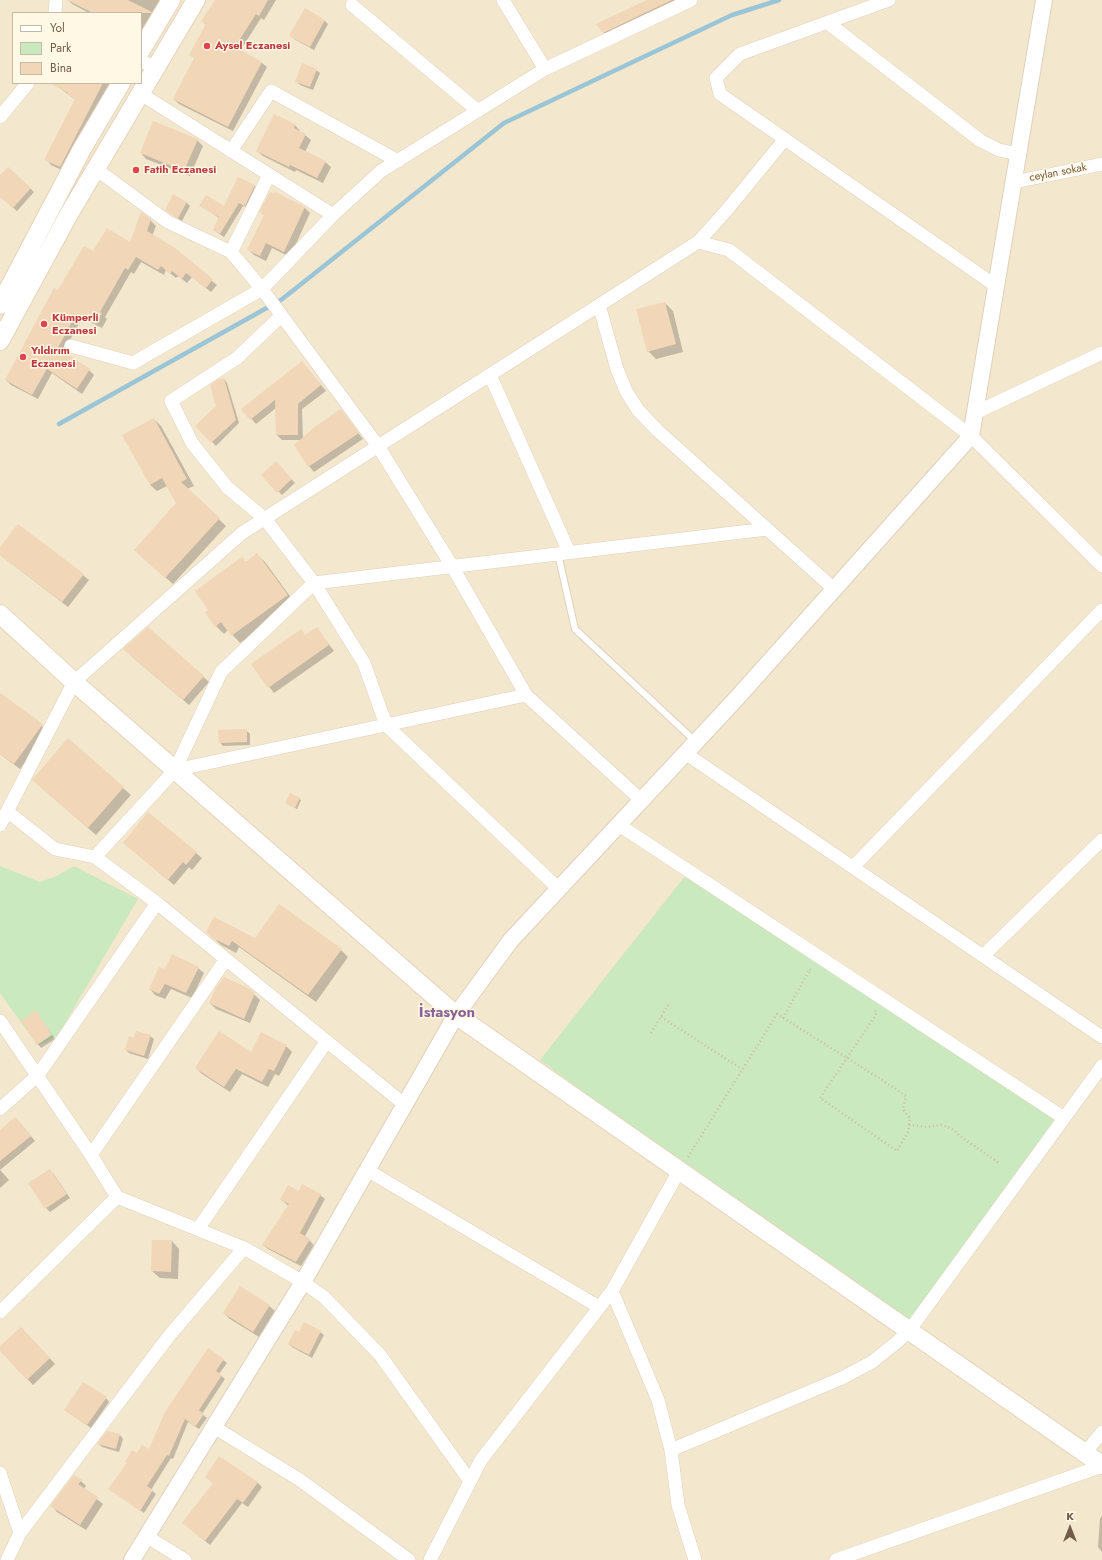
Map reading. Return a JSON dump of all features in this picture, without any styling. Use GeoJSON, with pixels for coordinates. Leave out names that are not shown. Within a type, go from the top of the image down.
{"type":"FeatureCollection","features":[{"type":"Feature","properties":{"kind":"main road"},"geometry":{"type":"LineString","coordinates":[[142,48],[171,0]]}},
{"type":"Feature","properties":{"kind":"main road"},"geometry":{"type":"LineString","coordinates":[[0,341],[66,221],[141,94],[148,65],[196,0]]}},
{"type":"Feature","properties":{"kind":"main road"},"geometry":{"type":"LineString","coordinates":[[0,305],[82,149],[121,84]]}},
{"type":"Feature","properties":{"kind":"main road"},"geometry":{"type":"LineString","coordinates":[[0,614],[74,682],[456,1015],[1102,1466]]}},
{"type":"Feature","properties":{"kind":"street"},"geometry":{"type":"LineString","coordinates":[[503,0],[545,69]]}},
{"type":"Feature","properties":{"kind":"street"},"geometry":{"type":"LineString","coordinates":[[71,346],[133,363],[265,292],[333,215],[381,171],[545,69],[691,0]]}},
{"type":"Feature","properties":{"kind":"street"},"geometry":{"type":"LineString","coordinates":[[889,0],[740,54],[716,78],[720,94],[996,286]]}},
{"type":"Feature","properties":{"kind":"street"},"geometry":{"type":"LineString","coordinates":[[132,1560],[303,1282],[456,1015],[511,940],[690,748],[971,436],[1044,0]]}},
{"type":"Feature","properties":{"kind":"street"},"geometry":{"type":"LineString","coordinates":[[352,2],[478,111]]}},
{"type":"Feature","properties":{"kind":"street"},"geometry":{"type":"LineString","coordinates":[[828,23],[981,141],[999,150],[1018,154]]}},
{"type":"Feature","properties":{"kind":"street"},"geometry":{"type":"LineString","coordinates":[[0,117],[27,84]]}},
{"type":"Feature","properties":{"kind":"street"},"geometry":{"type":"LineString","coordinates":[[230,151],[271,91],[398,161]]}},
{"type":"Feature","properties":{"kind":"street"},"geometry":{"type":"LineString","coordinates":[[141,94],[333,215]]}},
{"type":"Feature","properties":{"kind":"street"},"geometry":{"type":"LineString","coordinates":[[0,825],[74,682],[242,534],[698,242],[726,211],[785,139]]}},
{"type":"Feature","properties":{"kind":"street","name":"ceylan sokak"},"geometry":{"type":"LineString","coordinates":[[1014,182],[1102,164]]}},
{"type":"Feature","properties":{"kind":"street"},"geometry":{"type":"LineString","coordinates":[[96,169],[168,222],[231,252],[265,292],[378,446],[452,566],[526,695],[641,800]]}},
{"type":"Feature","properties":{"kind":"street"},"geometry":{"type":"LineString","coordinates":[[231,252],[269,175]]}},
{"type":"Feature","properties":{"kind":"street"},"geometry":{"type":"LineString","coordinates":[[698,242],[729,250],[971,436],[1102,566]]}},
{"type":"Feature","properties":{"kind":"street"},"geometry":{"type":"LineString","coordinates":[[599,305],[617,368],[626,391],[638,410],[657,430],[834,589]]}},
{"type":"Feature","properties":{"kind":"street"},"geometry":{"type":"LineString","coordinates":[[280,314],[237,358],[171,401],[192,443],[227,487],[265,518],[314,582],[364,664],[386,725],[559,889]]}},
{"type":"Feature","properties":{"kind":"street"},"geometry":{"type":"LineString","coordinates":[[974,414],[1102,353]]}},
{"type":"Feature","properties":{"kind":"street"},"geometry":{"type":"LineString","coordinates":[[490,375],[563,553]]}},
{"type":"Feature","properties":{"kind":"street"},"geometry":{"type":"LineString","coordinates":[[95,857],[175,770],[221,672],[314,582],[767,529]]}},
{"type":"Feature","properties":{"kind":"street"},"geometry":{"type":"LineString","coordinates":[[853,868],[1102,610]]}},
{"type":"Feature","properties":{"kind":"street"},"geometry":{"type":"LineString","coordinates":[[175,770],[526,695]]}},
{"type":"Feature","properties":{"kind":"street"},"geometry":{"type":"LineString","coordinates":[[690,748],[853,868],[1102,1037]]}},
{"type":"Feature","properties":{"kind":"street"},"geometry":{"type":"LineString","coordinates":[[7,811],[55,850],[95,857],[157,903],[405,1105]]}},
{"type":"Feature","properties":{"kind":"street"},"geometry":{"type":"LineString","coordinates":[[619,824],[1064,1118]]}},
{"type":"Feature","properties":{"kind":"street"},"geometry":{"type":"LineString","coordinates":[[983,956],[1102,840]]}},
{"type":"Feature","properties":{"kind":"street"},"geometry":{"type":"LineString","coordinates":[[0,1109],[38,1075],[157,903]]}},
{"type":"Feature","properties":{"kind":"street"},"geometry":{"type":"LineString","coordinates":[[91,1155],[226,959]]}},
{"type":"Feature","properties":{"kind":"street"},"geometry":{"type":"LineString","coordinates":[[0,1021],[38,1075],[117,1197],[244,1248],[303,1282],[324,1297],[380,1355],[470,1481]]}},
{"type":"Feature","properties":{"kind":"street"},"geometry":{"type":"LineString","coordinates":[[198,1229],[327,1041]]}},
{"type":"Feature","properties":{"kind":"street"},"geometry":{"type":"LineString","coordinates":[[671,1450],[858,1371],[885,1352],[909,1331],[1102,1066]]}},
{"type":"Feature","properties":{"kind":"street"},"geometry":{"type":"LineString","coordinates":[[368,1170],[599,1307]]}},
{"type":"Feature","properties":{"kind":"street"},"geometry":{"type":"LineString","coordinates":[[430,1560],[481,1460],[612,1291],[679,1171]]}},
{"type":"Feature","properties":{"kind":"street"},"geometry":{"type":"LineString","coordinates":[[0,1312],[117,1197]]}},
{"type":"Feature","properties":{"kind":"street"},"geometry":{"type":"LineString","coordinates":[[8,1560],[20,1533],[169,1336],[244,1248]]}},
{"type":"Feature","properties":{"kind":"street"},"geometry":{"type":"LineString","coordinates":[[612,1291],[658,1400],[671,1450],[678,1505],[696,1560]]}},
{"type":"Feature","properties":{"kind":"street"},"geometry":{"type":"LineString","coordinates":[[214,1427],[300,1480],[409,1560]]}},
{"type":"Feature","properties":{"kind":"street"},"geometry":{"type":"LineString","coordinates":[[1085,1454],[1102,1432]]}},
{"type":"Feature","properties":{"kind":"street"},"geometry":{"type":"LineString","coordinates":[[836,1560],[1102,1466]]}},
{"type":"Feature","properties":{"kind":"street"},"geometry":{"type":"LineString","coordinates":[[0,1473],[20,1533]]}},
{"type":"Feature","properties":{"kind":"street"},"geometry":{"type":"LineString","coordinates":[[146,1536],[185,1560]]}},
{"type":"Feature","properties":{"kind":"lane"},"geometry":{"type":"LineString","coordinates":[[563,553],[575,629],[690,748]]}},
{"type":"Feature","properties":{"kind":"path"},"geometry":{"type":"LineString","coordinates":[[784,1018],[810,969],[817,974]]}},
{"type":"Feature","properties":{"kind":"path"},"geometry":{"type":"LineString","coordinates":[[651,1033],[669,1004]]}},
{"type":"Feature","properties":{"kind":"path"},"geometry":{"type":"LineString","coordinates":[[679,1171],[777,1014],[847,1058],[906,1096],[903,1109],[910,1118],[908,1132],[897,1151],[820,1098],[847,1058],[877,1013],[870,1008]]}},
{"type":"Feature","properties":{"kind":"path"},"geometry":{"type":"LineString","coordinates":[[661,1018],[742,1069]]}},
{"type":"Feature","properties":{"kind":"path"},"geometry":{"type":"LineString","coordinates":[[909,1125],[927,1127],[940,1125],[951,1128],[999,1163]]}},
{"type":"Feature","properties":{"kind":"shaded area"},"geometry":{"type":"Polygon","coordinates":[[[0,0],[1102,0],[1102,1560],[0,1560],[0,0]]]}},
{"type":"Feature","properties":{"kind":"green space"},"geometry":{"type":"Polygon","coordinates":[[[0,866],[40,882],[57,876],[74,866],[138,899],[58,1035],[38,1046],[0,993],[0,866]]]}},
{"type":"Feature","properties":{"kind":"green space"},"geometry":{"type":"Polygon","coordinates":[[[689,871],[1064,1118],[909,1331],[540,1060],[689,871]]]}},
{"type":"Feature","properties":{"kind":"building"},"geometry":{"type":"Polygon","coordinates":[[[67,0],[128,0],[152,12],[142,13],[91,12],[67,0]]]}},
{"type":"Feature","properties":{"kind":"building"},"geometry":{"type":"Polygon","coordinates":[[[215,0],[268,0],[259,16],[256,14],[235,47],[262,62],[228,127],[173,99],[194,58],[189,55],[206,24],[201,21],[215,0]]]}},
{"type":"Feature","properties":{"kind":"building"},"geometry":{"type":"Polygon","coordinates":[[[647,0],[672,0],[603,33],[596,24],[647,0]]]}},
{"type":"Feature","properties":{"kind":"building"},"geometry":{"type":"Polygon","coordinates":[[[305,8],[325,20],[310,47],[289,36],[305,8]]]}},
{"type":"Feature","properties":{"kind":"building"},"geometry":{"type":"Polygon","coordinates":[[[302,63],[317,69],[310,87],[295,82],[302,63]]]}},
{"type":"Feature","properties":{"kind":"building"},"geometry":{"type":"Polygon","coordinates":[[[51,84],[102,84],[60,167],[44,160],[75,99],[67,94],[68,93],[51,84]]]}},
{"type":"Feature","properties":{"kind":"building"},"geometry":{"type":"Polygon","coordinates":[[[274,114],[295,124],[294,128],[306,134],[299,148],[326,161],[317,178],[290,165],[289,167],[256,151],[274,114]]]}},
{"type":"Feature","properties":{"kind":"building"},"geometry":{"type":"Polygon","coordinates":[[[153,121],[198,139],[184,171],[140,153],[153,121]]]}},
{"type":"Feature","properties":{"kind":"building"},"geometry":{"type":"Polygon","coordinates":[[[8,167],[31,188],[13,208],[0,197],[0,175],[8,167]]]}},
{"type":"Feature","properties":{"kind":"building"},"geometry":{"type":"Polygon","coordinates":[[[238,177],[255,185],[245,206],[239,203],[220,234],[213,230],[219,217],[199,206],[206,195],[224,206],[238,177]]]}},
{"type":"Feature","properties":{"kind":"building"},"geometry":{"type":"Polygon","coordinates":[[[270,192],[274,194],[275,192],[305,207],[284,252],[266,243],[260,256],[247,250],[264,215],[259,212],[270,192]]]}},
{"type":"Feature","properties":{"kind":"building"},"geometry":{"type":"Polygon","coordinates":[[[173,194],[187,202],[178,218],[165,210],[173,194]]]}},
{"type":"Feature","properties":{"kind":"building"},"geometry":{"type":"Polygon","coordinates":[[[141,212],[151,219],[147,231],[175,248],[213,279],[206,288],[186,273],[182,279],[172,271],[170,274],[161,266],[158,270],[136,257],[128,270],[125,268],[100,312],[102,313],[96,324],[76,314],[58,348],[90,369],[77,389],[47,369],[32,395],[5,380],[54,288],[58,290],[84,246],[93,251],[107,228],[130,242],[141,212]]]}},
{"type":"Feature","properties":{"kind":"building"},"geometry":{"type":"Polygon","coordinates":[[[665,302],[676,344],[647,352],[636,309],[665,302]]]}},
{"type":"Feature","properties":{"kind":"building"},"geometry":{"type":"Polygon","coordinates":[[[302,361],[321,385],[298,404],[298,435],[276,435],[275,400],[250,420],[241,409],[302,361]]]}},
{"type":"Feature","properties":{"kind":"building"},"geometry":{"type":"Polygon","coordinates":[[[224,378],[236,420],[211,443],[195,426],[216,406],[210,385],[217,380],[224,378]]]}},
{"type":"Feature","properties":{"kind":"building"},"geometry":{"type":"Polygon","coordinates":[[[341,409],[359,433],[308,467],[294,445],[316,426],[341,409]]]}},
{"type":"Feature","properties":{"kind":"building"},"geometry":{"type":"Polygon","coordinates":[[[154,418],[187,479],[181,482],[220,518],[165,578],[134,550],[176,503],[162,478],[150,485],[122,435],[154,418]]]}},
{"type":"Feature","properties":{"kind":"building"},"geometry":{"type":"Polygon","coordinates":[[[276,461],[292,479],[277,493],[261,475],[276,461]]]}},
{"type":"Feature","properties":{"kind":"building"},"geometry":{"type":"Polygon","coordinates":[[[18,524],[84,574],[62,602],[0,555],[0,547],[18,524]]]}},
{"type":"Feature","properties":{"kind":"building"},"geometry":{"type":"Polygon","coordinates":[[[257,553],[288,595],[231,636],[221,622],[215,627],[205,612],[208,610],[195,591],[242,557],[246,562],[257,553]]]}},
{"type":"Feature","properties":{"kind":"building"},"geometry":{"type":"Polygon","coordinates":[[[148,627],[204,676],[183,700],[123,649],[148,627]]]}},
{"type":"Feature","properties":{"kind":"building"},"geometry":{"type":"Polygon","coordinates":[[[317,627],[329,645],[268,688],[251,664],[301,629],[305,635],[317,627]]]}},
{"type":"Feature","properties":{"kind":"building"},"geometry":{"type":"Polygon","coordinates":[[[0,693],[43,724],[14,764],[0,754],[0,693]]]}},
{"type":"Feature","properties":{"kind":"building"},"geometry":{"type":"Polygon","coordinates":[[[247,729],[247,742],[219,743],[218,730],[247,729]]]}},
{"type":"Feature","properties":{"kind":"building"},"geometry":{"type":"Polygon","coordinates":[[[68,738],[124,787],[88,828],[32,780],[68,738]]]}},
{"type":"Feature","properties":{"kind":"building"},"geometry":{"type":"Polygon","coordinates":[[[290,793],[300,798],[295,808],[285,803],[290,793]]]}},
{"type":"Feature","properties":{"kind":"building"},"geometry":{"type":"Polygon","coordinates":[[[148,812],[197,852],[186,865],[183,862],[168,880],[123,843],[148,812]]]}},
{"type":"Feature","properties":{"kind":"building"},"geometry":{"type":"Polygon","coordinates":[[[279,904],[342,949],[308,995],[232,941],[229,946],[212,938],[206,932],[214,917],[255,938],[279,904]]]}},
{"type":"Feature","properties":{"kind":"building"},"geometry":{"type":"Polygon","coordinates":[[[172,954],[199,967],[186,993],[165,984],[159,994],[149,989],[159,967],[165,969],[172,954]]]}},
{"type":"Feature","properties":{"kind":"building"},"geometry":{"type":"Polygon","coordinates":[[[224,977],[248,988],[255,993],[244,1019],[209,1003],[216,988],[224,977]]]}},
{"type":"Feature","properties":{"kind":"building"},"geometry":{"type":"Polygon","coordinates":[[[36,1010],[52,1035],[37,1045],[21,1021],[36,1010]]]}},
{"type":"Feature","properties":{"kind":"building"},"geometry":{"type":"Polygon","coordinates":[[[136,1031],[151,1035],[144,1056],[125,1050],[129,1036],[134,1038],[136,1031]]]}},
{"type":"Feature","properties":{"kind":"building"},"geometry":{"type":"Polygon","coordinates":[[[219,1031],[251,1052],[261,1032],[287,1045],[274,1071],[269,1069],[262,1082],[236,1069],[224,1087],[195,1068],[219,1031]]]}},
{"type":"Feature","properties":{"kind":"building"},"geometry":{"type":"Polygon","coordinates":[[[15,1117],[31,1136],[0,1161],[0,1130],[15,1117]]]}},
{"type":"Feature","properties":{"kind":"building"},"geometry":{"type":"Polygon","coordinates":[[[50,1169],[67,1194],[45,1209],[28,1183],[50,1169]]]}},
{"type":"Feature","properties":{"kind":"building"},"geometry":{"type":"Polygon","coordinates":[[[302,1184],[321,1194],[300,1233],[310,1239],[296,1262],[262,1245],[289,1204],[280,1200],[288,1185],[299,1191],[302,1184]]]}},
{"type":"Feature","properties":{"kind":"building"},"geometry":{"type":"Polygon","coordinates":[[[152,1240],[172,1240],[171,1272],[151,1271],[152,1240]]]}},
{"type":"Feature","properties":{"kind":"building"},"geometry":{"type":"Polygon","coordinates":[[[240,1286],[270,1305],[253,1332],[223,1313],[240,1286]]]}},
{"type":"Feature","properties":{"kind":"building"},"geometry":{"type":"Polygon","coordinates":[[[304,1322],[321,1331],[309,1355],[288,1344],[295,1330],[299,1332],[304,1322]]]}},
{"type":"Feature","properties":{"kind":"building"},"geometry":{"type":"Polygon","coordinates":[[[21,1327],[50,1358],[27,1380],[0,1351],[0,1346],[21,1327]]]}},
{"type":"Feature","properties":{"kind":"building"},"geometry":{"type":"Polygon","coordinates":[[[208,1348],[224,1359],[216,1371],[222,1375],[199,1410],[204,1414],[195,1427],[185,1419],[169,1456],[167,1455],[147,1486],[153,1490],[140,1511],[108,1489],[127,1463],[125,1462],[132,1450],[137,1453],[142,1445],[149,1449],[165,1412],[208,1348]]]}},
{"type":"Feature","properties":{"kind":"building"},"geometry":{"type":"Polygon","coordinates":[[[83,1382],[107,1397],[87,1425],[64,1410],[83,1382]]]}},
{"type":"Feature","properties":{"kind":"building"},"geometry":{"type":"Polygon","coordinates":[[[107,1431],[120,1434],[116,1449],[97,1444],[107,1431]]]}},
{"type":"Feature","properties":{"kind":"building"},"geometry":{"type":"Polygon","coordinates":[[[219,1456],[258,1482],[243,1503],[237,1499],[205,1541],[182,1523],[213,1483],[205,1477],[219,1456]]]}},
{"type":"Feature","properties":{"kind":"building"},"geometry":{"type":"Polygon","coordinates":[[[74,1475],[82,1480],[78,1484],[98,1497],[80,1525],[50,1506],[74,1475]]]}},
{"type":"Feature","properties":{"kind":"waterway"},"geometry":{"type":"LineString","coordinates":[[59,424],[281,300],[504,123],[732,15],[779,0]]}},
{"type":"Feature","properties":{"kind":"place","name":"Aysel Eczanesi"},"geometry":{"type":"Point","coordinates":[207,46]}},
{"type":"Feature","properties":{"kind":"place","name":"Fatih Eczanesi"},"geometry":{"type":"Point","coordinates":[136,170]}},
{"type":"Feature","properties":{"kind":"place","name":"Kümperli Eczanesi"},"geometry":{"type":"Point","coordinates":[44,324]}},
{"type":"Feature","properties":{"kind":"place","name":"Yıldırım Eczanesi"},"geometry":{"type":"Point","coordinates":[23,357]}},
{"type":"Feature","properties":{"kind":"district","name":"İstasyon"},"geometry":{"type":"Point","coordinates":[447,1013]}}]}
